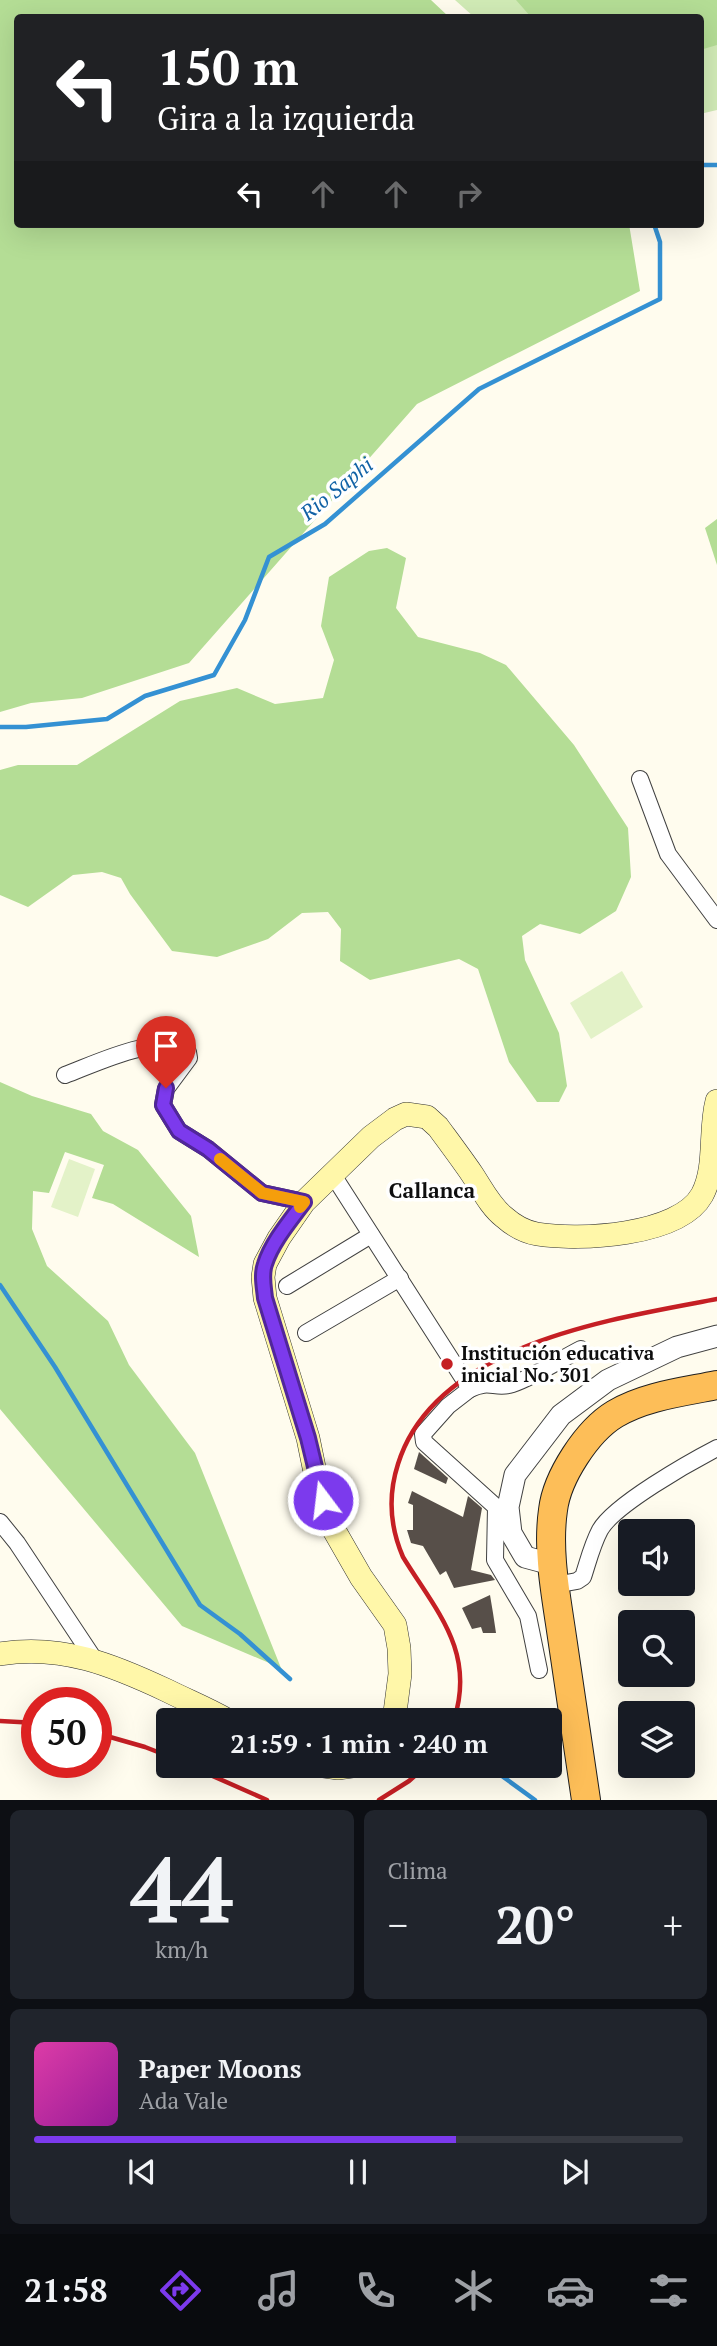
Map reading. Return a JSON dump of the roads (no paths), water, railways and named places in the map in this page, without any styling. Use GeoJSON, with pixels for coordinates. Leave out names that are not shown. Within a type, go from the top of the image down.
{"type":"FeatureCollection","features":[{"type":"Feature","properties":{"kind":"highway"},"geometry":{"type":"LineString","coordinates":[[586,1800],[553,1574],[552,1509],[561,1481],[571,1462],[590,1437],[614,1415],[666,1396],[717,1385]]}},
{"type":"Feature","properties":{"kind":"main road"},"geometry":{"type":"LineString","coordinates":[[396,1708],[400,1674],[399,1648],[394,1625],[361,1577],[330,1523],[308,1438],[265,1298],[265,1264],[304,1202],[370,1137],[406,1114],[427,1117],[438,1126],[487,1198],[502,1216],[520,1228],[536,1234],[588,1237],[636,1230],[673,1220],[689,1211],[708,1184],[717,1101]]}},
{"type":"Feature","properties":{"kind":"main road"},"geometry":{"type":"LineString","coordinates":[[0,1654],[48,1651],[94,1659],[126,1671],[202,1708]]}},
{"type":"Feature","properties":{"kind":"street"},"geometry":{"type":"LineString","coordinates":[[640,779],[668,854],[717,920]]}},
{"type":"Feature","properties":{"kind":"street"},"geometry":{"type":"LineString","coordinates":[[65,1075],[141,1048],[162,1045],[181,1047],[188,1052],[189,1058],[166,1088],[163,1105],[179,1131],[208,1149],[262,1193],[304,1202]]}},
{"type":"Feature","properties":{"kind":"street"},"geometry":{"type":"LineString","coordinates":[[333,1175],[470,1389]]}},
{"type":"Feature","properties":{"kind":"street"},"geometry":{"type":"LineString","coordinates":[[287,1286],[371,1235]]}},
{"type":"Feature","properties":{"kind":"street"},"geometry":{"type":"LineString","coordinates":[[306,1333],[400,1278]]}},
{"type":"Feature","properties":{"kind":"street"},"geometry":{"type":"LineString","coordinates":[[539,1670],[528,1616],[495,1559],[503,1500],[515,1475],[561,1415],[608,1380],[677,1347],[717,1336]]}},
{"type":"Feature","properties":{"kind":"street"},"geometry":{"type":"LineString","coordinates":[[581,1349],[509,1385],[488,1383],[470,1389],[423,1434],[424,1442],[503,1500],[508,1507],[510,1533],[525,1557],[553,1574],[577,1581],[583,1577],[600,1530],[612,1516],[684,1465],[717,1448]]}},
{"type":"Feature","properties":{"kind":"street"},"geometry":{"type":"LineString","coordinates":[[0,1522],[17,1542],[94,1659]]}},
{"type":"Feature","properties":{"kind":"waterway","name":"Rio Saphi"},"geometry":{"type":"LineString","coordinates":[[704,165],[717,165]]}},
{"type":"Feature","properties":{"kind":"waterway","name":"Rio Saphi"},"geometry":{"type":"LineString","coordinates":[[0,727],[107,719],[145,696],[214,675],[245,620],[269,557],[325,524],[479,389],[660,299],[660,242],[655,228]]}},
{"type":"Feature","properties":{"kind":"waterway"},"geometry":{"type":"LineString","coordinates":[[0,1285],[55,1367],[200,1605],[240,1634],[290,1679]]}},
{"type":"Feature","properties":{"kind":"waterway"},"geometry":{"type":"LineString","coordinates":[[505,1778],[535,1800]]}},
{"type":"Feature","properties":{"kind":"railway"},"geometry":{"type":"LineString","coordinates":[[456,1708],[460,1673],[456,1652],[439,1614],[403,1557],[393,1523],[395,1476],[418,1423],[449,1390],[488,1364],[532,1344],[628,1316],[717,1299]]}},
{"type":"Feature","properties":{"kind":"railway"},"geometry":{"type":"LineString","coordinates":[[0,1721],[21,1722]]}},
{"type":"Feature","properties":{"kind":"railway"},"geometry":{"type":"LineString","coordinates":[[112,1738],[156,1751]]}},
{"type":"Feature","properties":{"kind":"railway"},"geometry":{"type":"LineString","coordinates":[[217,1778],[267,1800]]}},
{"type":"Feature","properties":{"kind":"railway"},"geometry":{"type":"LineString","coordinates":[[379,1800],[412,1778]]}},
{"type":"Feature","properties":{"kind":"place","name":"Institución educativa inicial No. 301"},"geometry":{"type":"Point","coordinates":[447,1364]}},
{"type":"Feature","properties":{"kind":"district","name":"Callanca"},"geometry":{"type":"Point","coordinates":[432,1191]}}]}
